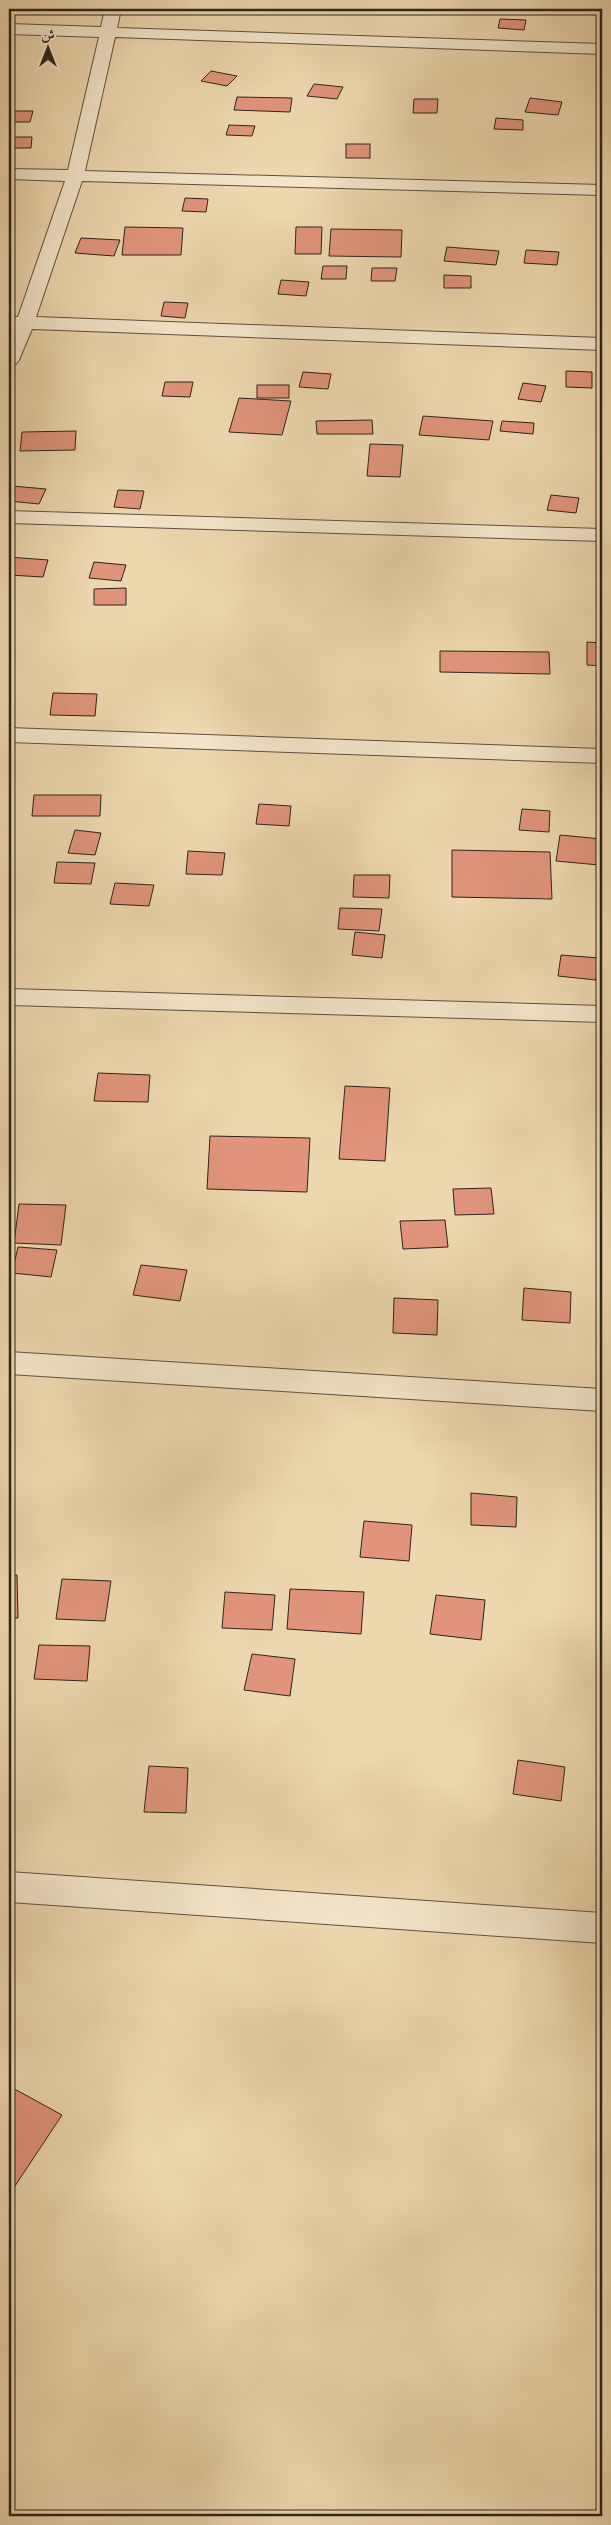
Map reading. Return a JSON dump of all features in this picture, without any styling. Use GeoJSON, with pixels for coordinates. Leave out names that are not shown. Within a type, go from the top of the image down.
{"type":"FeatureCollection","features":[{"type":"Feature","properties":{"kind":"street"},"geometry":{"type":"LineString","coordinates":[[9,360],[17,322],[75,177],[113,9]]}},
{"type":"Feature","properties":{"kind":"street"},"geometry":{"type":"LineString","coordinates":[[9,29],[602,49]]}},
{"type":"Feature","properties":{"kind":"street"},"geometry":{"type":"LineString","coordinates":[[9,174],[602,190]]}},
{"type":"Feature","properties":{"kind":"street"},"geometry":{"type":"LineString","coordinates":[[17,322],[602,344]]}},
{"type":"Feature","properties":{"kind":"street"},"geometry":{"type":"LineString","coordinates":[[9,518],[602,535]]}},
{"type":"Feature","properties":{"kind":"street"},"geometry":{"type":"LineString","coordinates":[[9,735],[602,756]]}},
{"type":"Feature","properties":{"kind":"street"},"geometry":{"type":"LineString","coordinates":[[9,997],[602,1014]]}},
{"type":"Feature","properties":{"kind":"street"},"geometry":{"type":"LineString","coordinates":[[9,1363],[602,1400]]}},
{"type":"Feature","properties":{"kind":"street"},"geometry":{"type":"LineString","coordinates":[[9,1887],[602,1928]]}},
{"type":"Feature","properties":{"kind":"building"},"geometry":{"type":"Polygon","coordinates":[[[500,19],[526,20],[524,30],[498,28],[500,19]]]}},
{"type":"Feature","properties":{"kind":"building"},"geometry":{"type":"Polygon","coordinates":[[[211,71],[237,76],[227,86],[201,81],[211,71]]]}},
{"type":"Feature","properties":{"kind":"building"},"geometry":{"type":"Polygon","coordinates":[[[314,84],[343,87],[337,99],[307,96],[314,84]]]}},
{"type":"Feature","properties":{"kind":"building"},"geometry":{"type":"Polygon","coordinates":[[[237,97],[292,98],[290,112],[234,110],[237,97]]]}},
{"type":"Feature","properties":{"kind":"building"},"geometry":{"type":"Polygon","coordinates":[[[530,98],[562,102],[558,115],[525,112],[530,98]]]}},
{"type":"Feature","properties":{"kind":"building"},"geometry":{"type":"Polygon","coordinates":[[[414,99],[438,99],[437,113],[413,113],[414,99]]]}},
{"type":"Feature","properties":{"kind":"building"},"geometry":{"type":"Polygon","coordinates":[[[9,111],[33,111],[30,122],[9,122],[9,111]]]}},
{"type":"Feature","properties":{"kind":"building"},"geometry":{"type":"Polygon","coordinates":[[[496,118],[523,120],[523,130],[494,129],[496,118]]]}},
{"type":"Feature","properties":{"kind":"building"},"geometry":{"type":"Polygon","coordinates":[[[229,125],[255,126],[252,136],[226,135],[229,125]]]}},
{"type":"Feature","properties":{"kind":"building"},"geometry":{"type":"Polygon","coordinates":[[[9,137],[32,137],[31,148],[9,148],[9,137]]]}},
{"type":"Feature","properties":{"kind":"building"},"geometry":{"type":"Polygon","coordinates":[[[346,144],[370,144],[370,158],[346,158],[346,144]]]}},
{"type":"Feature","properties":{"kind":"building"},"geometry":{"type":"Polygon","coordinates":[[[185,198],[208,199],[206,212],[182,211],[185,198]]]}},
{"type":"Feature","properties":{"kind":"building"},"geometry":{"type":"Polygon","coordinates":[[[125,227],[183,228],[181,255],[122,255],[125,227]]]}},
{"type":"Feature","properties":{"kind":"building"},"geometry":{"type":"Polygon","coordinates":[[[296,227],[322,227],[321,254],[295,254],[296,227]]]}},
{"type":"Feature","properties":{"kind":"building"},"geometry":{"type":"Polygon","coordinates":[[[331,229],[402,230],[401,257],[329,256],[331,229]]]}},
{"type":"Feature","properties":{"kind":"building"},"geometry":{"type":"Polygon","coordinates":[[[81,238],[120,240],[114,256],[75,253],[81,238]]]}},
{"type":"Feature","properties":{"kind":"building"},"geometry":{"type":"Polygon","coordinates":[[[447,247],[499,251],[496,265],[444,261],[447,247]]]}},
{"type":"Feature","properties":{"kind":"building"},"geometry":{"type":"Polygon","coordinates":[[[526,250],[559,252],[557,265],[524,263],[526,250]]]}},
{"type":"Feature","properties":{"kind":"building"},"geometry":{"type":"Polygon","coordinates":[[[323,266],[347,266],[346,279],[321,279],[323,266]]]}},
{"type":"Feature","properties":{"kind":"building"},"geometry":{"type":"Polygon","coordinates":[[[372,268],[397,268],[395,281],[371,281],[372,268]]]}},
{"type":"Feature","properties":{"kind":"building"},"geometry":{"type":"Polygon","coordinates":[[[444,275],[471,276],[471,288],[444,288],[444,275]]]}},
{"type":"Feature","properties":{"kind":"building"},"geometry":{"type":"Polygon","coordinates":[[[281,280],[309,282],[306,296],[278,294],[281,280]]]}},
{"type":"Feature","properties":{"kind":"building"},"geometry":{"type":"Polygon","coordinates":[[[164,302],[188,303],[185,318],[161,316],[164,302]]]}},
{"type":"Feature","properties":{"kind":"building"},"geometry":{"type":"Polygon","coordinates":[[[566,371],[592,372],[592,388],[566,387],[566,371]]]}},
{"type":"Feature","properties":{"kind":"building"},"geometry":{"type":"Polygon","coordinates":[[[303,372],[331,374],[328,389],[299,387],[303,372]]]}},
{"type":"Feature","properties":{"kind":"building"},"geometry":{"type":"Polygon","coordinates":[[[165,382],[193,382],[190,397],[162,396],[165,382]]]}},
{"type":"Feature","properties":{"kind":"building"},"geometry":{"type":"Polygon","coordinates":[[[523,383],[546,386],[541,402],[518,399],[523,383]]]}},
{"type":"Feature","properties":{"kind":"building"},"geometry":{"type":"Polygon","coordinates":[[[257,385],[289,385],[289,398],[257,398],[257,385]]]}},
{"type":"Feature","properties":{"kind":"building"},"geometry":{"type":"Polygon","coordinates":[[[239,398],[291,401],[282,435],[229,432],[239,398]]]}},
{"type":"Feature","properties":{"kind":"building"},"geometry":{"type":"Polygon","coordinates":[[[423,416],[493,421],[489,440],[419,435],[423,416]]]}},
{"type":"Feature","properties":{"kind":"building"},"geometry":{"type":"Polygon","coordinates":[[[372,420],[373,434],[317,434],[316,421],[372,420]]]}},
{"type":"Feature","properties":{"kind":"building"},"geometry":{"type":"Polygon","coordinates":[[[502,421],[534,423],[533,434],[500,431],[502,421]]]}},
{"type":"Feature","properties":{"kind":"building"},"geometry":{"type":"Polygon","coordinates":[[[76,431],[75,450],[20,451],[22,432],[76,431]]]}},
{"type":"Feature","properties":{"kind":"building"},"geometry":{"type":"Polygon","coordinates":[[[370,444],[403,445],[400,477],[367,476],[370,444]]]}},
{"type":"Feature","properties":{"kind":"building"},"geometry":{"type":"Polygon","coordinates":[[[12,486],[46,489],[39,504],[9,501],[12,486]]]}},
{"type":"Feature","properties":{"kind":"building"},"geometry":{"type":"Polygon","coordinates":[[[118,490],[144,491],[140,509],[114,507],[118,490]]]}},
{"type":"Feature","properties":{"kind":"building"},"geometry":{"type":"Polygon","coordinates":[[[551,495],[579,498],[576,513],[547,510],[551,495]]]}},
{"type":"Feature","properties":{"kind":"building"},"geometry":{"type":"Polygon","coordinates":[[[9,557],[48,560],[43,577],[9,575],[9,557]]]}},
{"type":"Feature","properties":{"kind":"building"},"geometry":{"type":"Polygon","coordinates":[[[94,562],[126,565],[121,581],[89,578],[94,562]]]}},
{"type":"Feature","properties":{"kind":"building"},"geometry":{"type":"Polygon","coordinates":[[[126,588],[126,605],[94,605],[94,589],[126,588]]]}},
{"type":"Feature","properties":{"kind":"building"},"geometry":{"type":"Polygon","coordinates":[[[587,642],[602,643],[602,666],[587,665],[587,642]]]}},
{"type":"Feature","properties":{"kind":"building"},"geometry":{"type":"Polygon","coordinates":[[[440,651],[549,652],[550,674],[440,672],[440,651]]]}},
{"type":"Feature","properties":{"kind":"building"},"geometry":{"type":"Polygon","coordinates":[[[53,693],[97,694],[95,716],[50,715],[53,693]]]}},
{"type":"Feature","properties":{"kind":"building"},"geometry":{"type":"Polygon","coordinates":[[[34,795],[101,795],[100,816],[32,816],[34,795]]]}},
{"type":"Feature","properties":{"kind":"building"},"geometry":{"type":"Polygon","coordinates":[[[259,804],[291,806],[289,826],[256,824],[259,804]]]}},
{"type":"Feature","properties":{"kind":"building"},"geometry":{"type":"Polygon","coordinates":[[[522,809],[550,811],[549,832],[519,830],[522,809]]]}},
{"type":"Feature","properties":{"kind":"building"},"geometry":{"type":"Polygon","coordinates":[[[75,830],[101,833],[95,855],[68,853],[75,830]]]}},
{"type":"Feature","properties":{"kind":"building"},"geometry":{"type":"Polygon","coordinates":[[[560,835],[602,839],[599,865],[556,861],[560,835]]]}},
{"type":"Feature","properties":{"kind":"building"},"geometry":{"type":"Polygon","coordinates":[[[452,850],[550,852],[552,899],[452,897],[452,850]]]}},
{"type":"Feature","properties":{"kind":"building"},"geometry":{"type":"Polygon","coordinates":[[[188,851],[225,853],[222,875],[186,874],[188,851]]]}},
{"type":"Feature","properties":{"kind":"building"},"geometry":{"type":"Polygon","coordinates":[[[57,862],[95,863],[91,884],[54,883],[57,862]]]}},
{"type":"Feature","properties":{"kind":"building"},"geometry":{"type":"Polygon","coordinates":[[[354,875],[390,875],[389,898],[353,897],[354,875]]]}},
{"type":"Feature","properties":{"kind":"building"},"geometry":{"type":"Polygon","coordinates":[[[115,883],[154,885],[149,906],[110,904],[115,883]]]}},
{"type":"Feature","properties":{"kind":"building"},"geometry":{"type":"Polygon","coordinates":[[[340,908],[382,909],[379,931],[338,929],[340,908]]]}},
{"type":"Feature","properties":{"kind":"building"},"geometry":{"type":"Polygon","coordinates":[[[355,932],[385,935],[382,958],[352,955],[355,932]]]}},
{"type":"Feature","properties":{"kind":"building"},"geometry":{"type":"Polygon","coordinates":[[[561,955],[599,958],[596,980],[558,976],[561,955]]]}},
{"type":"Feature","properties":{"kind":"building"},"geometry":{"type":"Polygon","coordinates":[[[98,1073],[150,1075],[148,1102],[94,1101],[98,1073]]]}},
{"type":"Feature","properties":{"kind":"building"},"geometry":{"type":"Polygon","coordinates":[[[345,1086],[390,1088],[385,1161],[339,1159],[345,1086]]]}},
{"type":"Feature","properties":{"kind":"building"},"geometry":{"type":"Polygon","coordinates":[[[210,1136],[310,1138],[307,1192],[207,1189],[210,1136]]]}},
{"type":"Feature","properties":{"kind":"building"},"geometry":{"type":"Polygon","coordinates":[[[491,1188],[494,1214],[455,1215],[453,1189],[491,1188]]]}},
{"type":"Feature","properties":{"kind":"building"},"geometry":{"type":"Polygon","coordinates":[[[19,1204],[66,1205],[61,1245],[14,1243],[19,1204]]]}},
{"type":"Feature","properties":{"kind":"building"},"geometry":{"type":"Polygon","coordinates":[[[445,1220],[448,1247],[403,1249],[400,1221],[445,1220]]]}},
{"type":"Feature","properties":{"kind":"building"},"geometry":{"type":"Polygon","coordinates":[[[18,1247],[57,1250],[51,1277],[12,1273],[18,1247]]]}},
{"type":"Feature","properties":{"kind":"building"},"geometry":{"type":"Polygon","coordinates":[[[141,1265],[187,1270],[180,1301],[133,1295],[141,1265]]]}},
{"type":"Feature","properties":{"kind":"building"},"geometry":{"type":"Polygon","coordinates":[[[524,1288],[571,1292],[570,1323],[522,1320],[524,1288]]]}},
{"type":"Feature","properties":{"kind":"building"},"geometry":{"type":"Polygon","coordinates":[[[394,1298],[438,1300],[437,1335],[393,1333],[394,1298]]]}},
{"type":"Feature","properties":{"kind":"building"},"geometry":{"type":"Polygon","coordinates":[[[471,1493],[517,1497],[516,1527],[471,1525],[471,1493]]]}},
{"type":"Feature","properties":{"kind":"building"},"geometry":{"type":"Polygon","coordinates":[[[364,1521],[412,1525],[409,1561],[360,1557],[364,1521]]]}},
{"type":"Feature","properties":{"kind":"building"},"geometry":{"type":"Polygon","coordinates":[[[17,1575],[18,1618],[9,1618],[9,1576],[17,1575]]]}},
{"type":"Feature","properties":{"kind":"building"},"geometry":{"type":"Polygon","coordinates":[[[62,1579],[111,1581],[105,1621],[56,1619],[62,1579]]]}},
{"type":"Feature","properties":{"kind":"building"},"geometry":{"type":"Polygon","coordinates":[[[290,1589],[364,1592],[361,1634],[287,1629],[290,1589]]]}},
{"type":"Feature","properties":{"kind":"building"},"geometry":{"type":"Polygon","coordinates":[[[225,1592],[275,1595],[272,1630],[222,1628],[225,1592]]]}},
{"type":"Feature","properties":{"kind":"building"},"geometry":{"type":"Polygon","coordinates":[[[436,1595],[485,1600],[481,1640],[430,1634],[436,1595]]]}},
{"type":"Feature","properties":{"kind":"building"},"geometry":{"type":"Polygon","coordinates":[[[39,1645],[90,1646],[87,1681],[34,1679],[39,1645]]]}},
{"type":"Feature","properties":{"kind":"building"},"geometry":{"type":"Polygon","coordinates":[[[252,1654],[295,1659],[290,1696],[244,1690],[252,1654]]]}},
{"type":"Feature","properties":{"kind":"building"},"geometry":{"type":"Polygon","coordinates":[[[518,1760],[565,1767],[561,1801],[513,1794],[518,1760]]]}},
{"type":"Feature","properties":{"kind":"building"},"geometry":{"type":"Polygon","coordinates":[[[149,1766],[188,1768],[186,1813],[144,1812],[149,1766]]]}},
{"type":"Feature","properties":{"kind":"building"},"geometry":{"type":"Polygon","coordinates":[[[9,2086],[62,2115],[9,2195],[9,2086]]]}}]}
